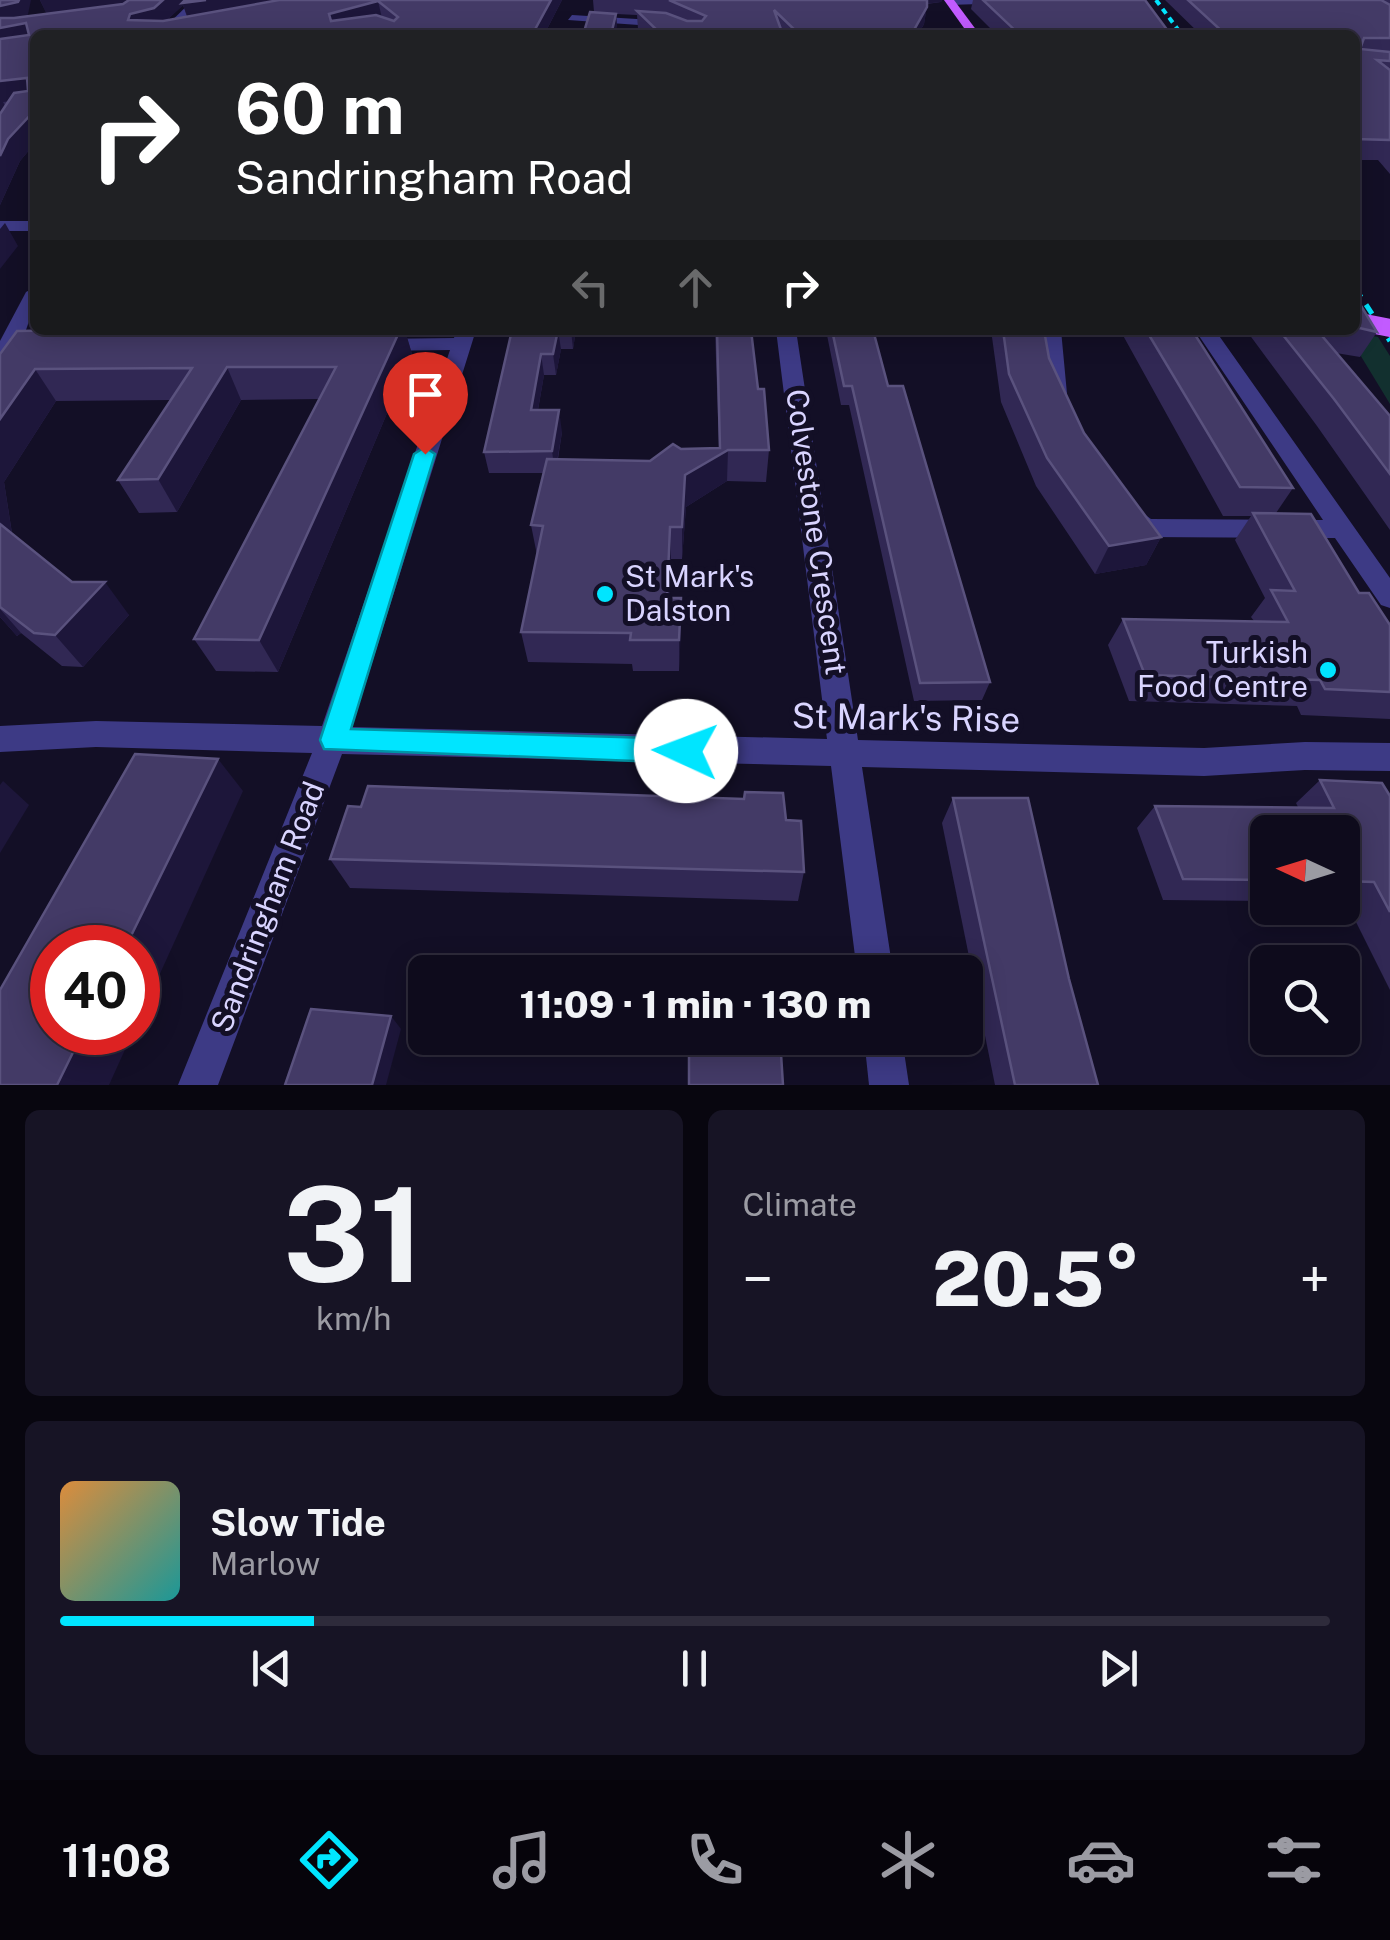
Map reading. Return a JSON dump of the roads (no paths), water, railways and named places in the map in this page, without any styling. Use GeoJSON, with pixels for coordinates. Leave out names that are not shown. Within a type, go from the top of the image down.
{"type":"FeatureCollection","features":[{"type":"Feature","properties":{"kind":"main road"},"geometry":{"type":"LineString","coordinates":[[950,2],[970,30]]}},
{"type":"Feature","properties":{"kind":"main road"},"geometry":{"type":"LineString","coordinates":[[1360,322],[1390,328]]}},
{"type":"Feature","properties":{"kind":"street"},"geometry":{"type":"LineString","coordinates":[[168,30],[199,0]]}},
{"type":"Feature","properties":{"kind":"street"},"geometry":{"type":"LineString","coordinates":[[950,2],[1023,2]]}},
{"type":"Feature","properties":{"kind":"street"},"geometry":{"type":"LineString","coordinates":[[568,30],[576,4]]}},
{"type":"Feature","properties":{"kind":"street"},"geometry":{"type":"LineString","coordinates":[[572,18],[669,24],[684,30]]}},
{"type":"Feature","properties":{"kind":"street"},"geometry":{"type":"LineString","coordinates":[[183,30],[193,28]]}},
{"type":"Feature","properties":{"kind":"street"},"geometry":{"type":"LineString","coordinates":[[0,226],[30,226]]}},
{"type":"Feature","properties":{"kind":"street"},"geometry":{"type":"LineString","coordinates":[[3,356],[30,302]]}},
{"type":"Feature","properties":{"kind":"street","name":"Colvestone Crescent"},"geometry":{"type":"LineString","coordinates":[[787,335],[873,955]]}},
{"type":"Feature","properties":{"kind":"street"},"geometry":{"type":"LineString","coordinates":[[1051,335],[1053,384],[1065,417]]}},
{"type":"Feature","properties":{"kind":"street"},"geometry":{"type":"LineString","coordinates":[[1207,335],[1390,598]]}},
{"type":"Feature","properties":{"kind":"street"},"geometry":{"type":"LineString","coordinates":[[361,346],[463,337]]}},
{"type":"Feature","properties":{"kind":"street","name":"Sandringham Road"},"geometry":{"type":"LineString","coordinates":[[198,1085],[334,740],[463,337]]}},
{"type":"Feature","properties":{"kind":"street"},"geometry":{"type":"LineString","coordinates":[[3,356],[29,350]]}},
{"type":"Feature","properties":{"kind":"street"},"geometry":{"type":"LineString","coordinates":[[1114,492],[1145,528],[1342,530]]}},
{"type":"Feature","properties":{"kind":"street","name":"St Mark's Rise"},"geometry":{"type":"LineString","coordinates":[[0,739],[96,734],[1204,762],[1390,757]]}},
{"type":"Feature","properties":{"kind":"street"},"geometry":{"type":"LineString","coordinates":[[885,1055],[889,1085]]}},
{"type":"Feature","properties":{"kind":"railway"},"geometry":{"type":"LineString","coordinates":[[1156,0],[1178,30]]}},
{"type":"Feature","properties":{"kind":"railway"},"geometry":{"type":"LineString","coordinates":[[1360,296],[1390,341]]}},
{"type":"Feature","properties":{"kind":"place","name":"St Mark's Dalston"},"geometry":{"type":"Point","coordinates":[605,594]}},
{"type":"Feature","properties":{"kind":"place","name":"Turkish Food Centre"},"geometry":{"type":"Point","coordinates":[1328,670]}}]}
